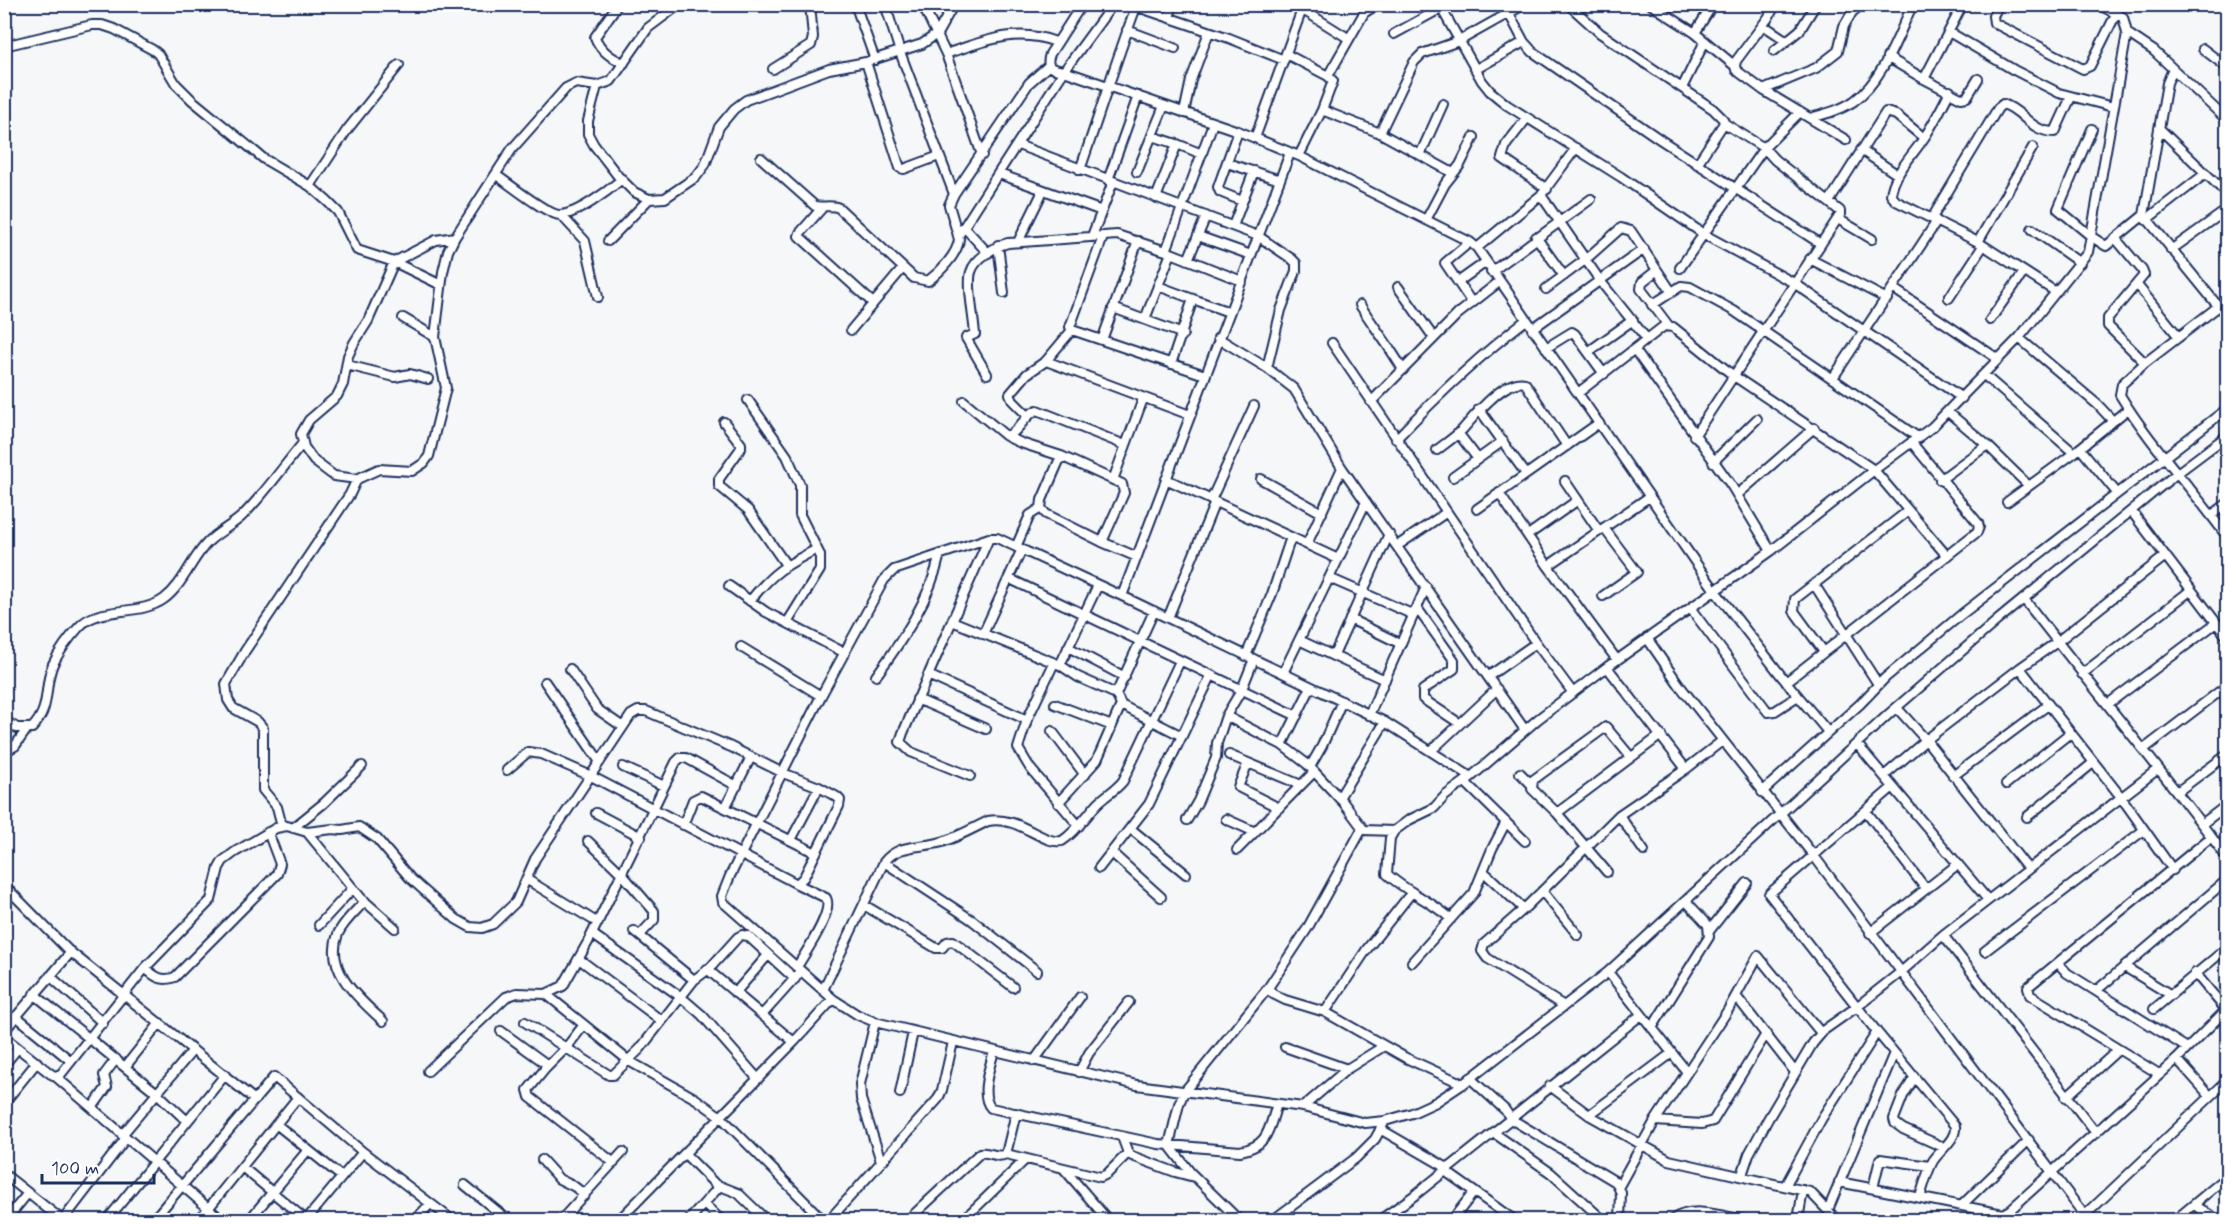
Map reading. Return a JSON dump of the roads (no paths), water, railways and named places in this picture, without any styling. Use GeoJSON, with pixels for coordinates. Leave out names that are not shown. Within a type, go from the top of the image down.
{"type":"FeatureCollection","features":[{"type":"Feature","properties":{"kind":"street"},"geometry":{"type":"LineString","coordinates":[[618,4],[595,37],[599,45],[613,59],[624,63]]}},
{"type":"Feature","properties":{"kind":"street"},"geometry":{"type":"LineString","coordinates":[[455,237],[436,240],[394,262],[368,321],[354,343],[343,384],[337,396],[302,428],[303,443],[314,461],[334,476],[357,479],[379,469],[412,471],[424,463],[429,456],[446,388],[435,337],[447,251],[512,149],[566,88],[576,83],[597,86],[611,81],[648,28],[680,4]]}},
{"type":"Feature","properties":{"kind":"street"},"geometry":{"type":"LineString","coordinates":[[773,69],[811,45],[813,37],[810,4]]}},
{"type":"Feature","properties":{"kind":"street"},"geometry":{"type":"LineString","coordinates":[[855,4],[875,60]]}},
{"type":"Feature","properties":{"kind":"street"},"geometry":{"type":"LineString","coordinates":[[885,4],[900,52],[954,194]]}},
{"type":"Feature","properties":{"kind":"street"},"geometry":{"type":"LineString","coordinates":[[922,4],[946,54],[982,155]]}},
{"type":"Feature","properties":{"kind":"street"},"geometry":{"type":"LineString","coordinates":[[597,86],[588,122],[588,134],[594,145],[634,192],[649,199],[666,198],[696,177],[705,165],[719,127],[734,109],[746,100],[829,69],[875,60],[922,45],[937,34],[954,4]]}},
{"type":"Feature","properties":{"kind":"street"},"geometry":{"type":"LineString","coordinates":[[761,158],[815,206],[839,208],[914,278],[922,281],[931,280],[956,251],[959,244],[949,205],[954,194],[1029,83],[1048,66],[1056,42],[1082,4]]}},
{"type":"Feature","properties":{"kind":"street"},"geometry":{"type":"LineString","coordinates":[[958,236],[1064,71],[1113,4]]}},
{"type":"Feature","properties":{"kind":"street"},"geometry":{"type":"LineString","coordinates":[[1169,18],[1173,4]]}},
{"type":"Feature","properties":{"kind":"street"},"geometry":{"type":"LineString","coordinates":[[1288,4],[1303,8],[1348,38]]}},
{"type":"Feature","properties":{"kind":"street"},"geometry":{"type":"LineString","coordinates":[[1328,76],[1364,13],[1378,4]]}},
{"type":"Feature","properties":{"kind":"street"},"geometry":{"type":"LineString","coordinates":[[1394,34],[1449,4]]}},
{"type":"Feature","properties":{"kind":"street"},"geometry":{"type":"LineString","coordinates":[[1504,4],[1524,42],[1550,65],[1821,244]]}},
{"type":"Feature","properties":{"kind":"street"},"geometry":{"type":"LineString","coordinates":[[1380,134],[1414,62],[1422,54],[1459,41],[1525,4]]}},
{"type":"Feature","properties":{"kind":"street"},"geometry":{"type":"LineString","coordinates":[[1568,4],[1600,33],[1713,109],[1723,118],[1724,123],[1764,148],[1775,160],[1840,211],[1838,219],[1694,436]]}},
{"type":"Feature","properties":{"kind":"street"},"geometry":{"type":"LineString","coordinates":[[1650,4],[1695,33],[1735,66],[1736,70],[1763,90],[1846,140]]}},
{"type":"Feature","properties":{"kind":"street"},"geometry":{"type":"LineString","coordinates":[[1695,33],[1713,4]]}},
{"type":"Feature","properties":{"kind":"street"},"geometry":{"type":"LineString","coordinates":[[1735,66],[1736,61],[1776,4]]}},
{"type":"Feature","properties":{"kind":"street"},"geometry":{"type":"LineString","coordinates":[[1774,51],[1800,30],[1816,4]]}},
{"type":"Feature","properties":{"kind":"street"},"geometry":{"type":"LineString","coordinates":[[1763,90],[1816,68],[1839,49],[1844,26],[1856,7],[1843,4]]}},
{"type":"Feature","properties":{"kind":"street"},"geometry":{"type":"LineString","coordinates":[[1810,118],[1852,102],[1867,90],[1878,75],[1912,4]]}},
{"type":"Feature","properties":{"kind":"street"},"geometry":{"type":"LineString","coordinates":[[1924,80],[1963,4]]}},
{"type":"Feature","properties":{"kind":"street"},"geometry":{"type":"LineString","coordinates":[[1999,4],[1993,16],[1994,23],[2083,69],[2090,66],[2119,15]]}},
{"type":"Feature","properties":{"kind":"street"},"geometry":{"type":"LineString","coordinates":[[2097,4],[2119,15]]}},
{"type":"Feature","properties":{"kind":"street"},"geometry":{"type":"LineString","coordinates":[[2119,4],[2119,15],[2127,33],[2154,51],[2228,121]]}},
{"type":"Feature","properties":{"kind":"street"},"geometry":{"type":"LineString","coordinates":[[1080,170],[1109,87],[1133,6],[1285,57],[1328,76],[1333,81],[1333,85],[1299,156]]}},
{"type":"Feature","properties":{"kind":"street"},"geometry":{"type":"LineString","coordinates":[[1440,7],[1490,92],[1705,235],[1794,284],[1962,398]]}},
{"type":"Feature","properties":{"kind":"street"},"geometry":{"type":"LineString","coordinates":[[1256,138],[1303,8]]}},
{"type":"Feature","properties":{"kind":"street"},"geometry":{"type":"LineString","coordinates":[[4,46],[92,25],[102,25],[153,50],[158,54],[176,84],[192,100],[264,159],[310,186],[338,212],[357,250],[394,262],[441,285]]}},
{"type":"Feature","properties":{"kind":"street"},"geometry":{"type":"LineString","coordinates":[[1763,25],[1787,41]]}},
{"type":"Feature","properties":{"kind":"street"},"geometry":{"type":"LineString","coordinates":[[1127,30],[1175,48]]}},
{"type":"Feature","properties":{"kind":"street"},"geometry":{"type":"LineString","coordinates":[[1184,113],[1191,80],[1209,32]]}},
{"type":"Feature","properties":{"kind":"street"},"geometry":{"type":"LineString","coordinates":[[1949,32],[2014,70],[2071,97],[2113,107]]}},
{"type":"Feature","properties":{"kind":"street"},"geometry":{"type":"LineString","coordinates":[[1451,919],[1441,909],[1386,874],[1390,838],[1394,831],[1409,820],[1434,808],[1445,796],[1468,780],[1525,730],[1607,666],[1716,592],[1919,438],[1962,398],[2019,338],[2080,263],[2088,252],[2092,237],[2127,33]]}},
{"type":"Feature","properties":{"kind":"street"},"geometry":{"type":"LineString","coordinates":[[946,54],[986,41],[1021,35],[1041,37],[1056,42]]}},
{"type":"Feature","properties":{"kind":"street"},"geometry":{"type":"LineString","coordinates":[[1682,88],[1705,41]]}},
{"type":"Feature","properties":{"kind":"street"},"geometry":{"type":"LineString","coordinates":[[1476,69],[1524,42]]}},
{"type":"Feature","properties":{"kind":"street"},"geometry":{"type":"LineString","coordinates":[[2203,49],[2228,68]]}},
{"type":"Feature","properties":{"kind":"street"},"geometry":{"type":"LineString","coordinates":[[1887,57],[1924,80],[1961,98],[1965,98],[1978,79]]}},
{"type":"Feature","properties":{"kind":"street"},"geometry":{"type":"LineString","coordinates":[[866,62],[900,168],[904,169],[939,156]]}},
{"type":"Feature","properties":{"kind":"street"},"geometry":{"type":"LineString","coordinates":[[310,186],[347,130],[399,65]]}},
{"type":"Feature","properties":{"kind":"street"},"geometry":{"type":"LineString","coordinates":[[1048,66],[1256,138],[1299,156],[1470,242],[1477,248],[1491,272],[1716,592],[1828,732]]}},
{"type":"Feature","properties":{"kind":"street"},"geometry":{"type":"LineString","coordinates":[[2172,69],[2167,83],[2145,217],[2218,306]]}},
{"type":"Feature","properties":{"kind":"street"},"geometry":{"type":"LineString","coordinates":[[1950,91],[1924,138],[1898,175],[1891,195],[1896,201],[1981,244],[2056,292]]}},
{"type":"Feature","properties":{"kind":"street"},"geometry":{"type":"LineString","coordinates":[[1092,236],[1138,96]]}},
{"type":"Feature","properties":{"kind":"street"},"geometry":{"type":"LineString","coordinates":[[1833,378],[1894,289],[1998,108],[2003,104],[2009,106],[2032,125],[2044,131],[2055,132],[2071,97]]}},
{"type":"Feature","properties":{"kind":"street"},"geometry":{"type":"LineString","coordinates":[[1420,155],[1443,104]]}},
{"type":"Feature","properties":{"kind":"street"},"geometry":{"type":"LineString","coordinates":[[1137,172],[1164,106]]}},
{"type":"Feature","properties":{"kind":"street"},"geometry":{"type":"LineString","coordinates":[[1322,110],[1380,134],[1453,173]]}},
{"type":"Feature","properties":{"kind":"street"},"geometry":{"type":"LineString","coordinates":[[1680,268],[1737,190],[1764,148],[1800,112]]}},
{"type":"Feature","properties":{"kind":"street"},"geometry":{"type":"LineString","coordinates":[[1829,202],[1886,112],[1896,115],[1924,138]]}},
{"type":"Feature","properties":{"kind":"street"},"geometry":{"type":"LineString","coordinates":[[1527,118],[1506,145],[1502,158],[1544,192],[1558,221],[1585,260],[1646,338]]}},
{"type":"Feature","properties":{"kind":"street"},"geometry":{"type":"LineString","coordinates":[[1145,320],[1213,123]]}},
{"type":"Feature","properties":{"kind":"street"},"geometry":{"type":"LineString","coordinates":[[1697,164],[1724,123]]}},
{"type":"Feature","properties":{"kind":"street"},"geometry":{"type":"LineString","coordinates":[[2092,129],[2058,207],[2059,211],[2106,246],[2205,174]]}},
{"type":"Feature","properties":{"kind":"street"},"geometry":{"type":"LineString","coordinates":[[2159,129],[2228,195]]}},
{"type":"Feature","properties":{"kind":"street"},"geometry":{"type":"LineString","coordinates":[[1238,131],[1218,190],[1242,201]]}},
{"type":"Feature","properties":{"kind":"street"},"geometry":{"type":"LineString","coordinates":[[1152,135],[1202,154]]}},
{"type":"Feature","properties":{"kind":"street"},"geometry":{"type":"LineString","coordinates":[[1426,220],[1445,184],[1460,165],[1474,137]]}},
{"type":"Feature","properties":{"kind":"street"},"geometry":{"type":"LineString","coordinates":[[1156,198],[1177,144]]}},
{"type":"Feature","properties":{"kind":"street"},"geometry":{"type":"LineString","coordinates":[[1018,145],[1258,236],[1296,263],[1296,271],[1281,310],[1267,368]]}},
{"type":"Feature","properties":{"kind":"street"},"geometry":{"type":"LineString","coordinates":[[1949,298],[2033,147]]}},
{"type":"Feature","properties":{"kind":"street"},"geometry":{"type":"LineString","coordinates":[[1477,248],[1544,192],[1576,148]]}},
{"type":"Feature","properties":{"kind":"street"},"geometry":{"type":"LineString","coordinates":[[1861,150],[1898,175]]}},
{"type":"Feature","properties":{"kind":"street"},"geometry":{"type":"LineString","coordinates":[[1122,596],[1290,153]]}},
{"type":"Feature","properties":{"kind":"street"},"geometry":{"type":"LineString","coordinates":[[1227,163],[1280,180]]}},
{"type":"Feature","properties":{"kind":"street"},"geometry":{"type":"LineString","coordinates":[[1233,226],[1254,171]]}},
{"type":"Feature","properties":{"kind":"street"},"geometry":{"type":"LineString","coordinates":[[999,174],[1102,211]]}},
{"type":"Feature","properties":{"kind":"street"},"geometry":{"type":"LineString","coordinates":[[496,175],[549,212],[561,215],[585,241],[598,297]]}},
{"type":"Feature","properties":{"kind":"street"},"geometry":{"type":"LineString","coordinates":[[561,215],[595,201],[622,179]]}},
{"type":"Feature","properties":{"kind":"street"},"geometry":{"type":"LineString","coordinates":[[1018,242],[1041,195],[1041,189]]}},
{"type":"Feature","properties":{"kind":"street"},"geometry":{"type":"LineString","coordinates":[[608,241],[649,199]]}},
{"type":"Feature","properties":{"kind":"street"},"geometry":{"type":"LineString","coordinates":[[1491,272],[1591,199]]}},
{"type":"Feature","properties":{"kind":"street"},"geometry":{"type":"LineString","coordinates":[[822,208],[799,236],[873,303]]}},
{"type":"Feature","properties":{"kind":"street"},"geometry":{"type":"LineString","coordinates":[[2171,250],[2228,209]]}},
{"type":"Feature","properties":{"kind":"street"},"geometry":{"type":"LineString","coordinates":[[1188,260],[1206,216]]}},
{"type":"Feature","properties":{"kind":"street"},"geometry":{"type":"LineString","coordinates":[[1838,219],[1872,239]]}},
{"type":"Feature","properties":{"kind":"street"},"geometry":{"type":"LineString","coordinates":[[964,227],[988,253]]}},
{"type":"Feature","properties":{"kind":"street"},"geometry":{"type":"LineString","coordinates":[[1546,289],[1585,260],[1621,228],[1631,231],[1671,291]]}},
{"type":"Feature","properties":{"kind":"street"},"geometry":{"type":"LineString","coordinates":[[2032,229],[2080,263]]}},
{"type":"Feature","properties":{"kind":"street"},"geometry":{"type":"LineString","coordinates":[[987,374],[966,338],[975,334],[970,276],[973,266],[998,245],[1117,235],[1242,281]]}},
{"type":"Feature","properties":{"kind":"street"},"geometry":{"type":"LineString","coordinates":[[1198,236],[1251,255]]}},
{"type":"Feature","properties":{"kind":"street"},"geometry":{"type":"LineString","coordinates":[[1072,330],[1070,322],[1103,237]]}},
{"type":"Feature","properties":{"kind":"street"},"geometry":{"type":"LineString","coordinates":[[1536,237],[1564,276]]}},
{"type":"Feature","properties":{"kind":"street"},"geometry":{"type":"LineString","coordinates":[[2116,239],[2143,272],[2143,278],[2107,322],[2110,330],[2145,363]]}},
{"type":"Feature","properties":{"kind":"street"},"geometry":{"type":"LineString","coordinates":[[1102,340],[1138,241]]}},
{"type":"Feature","properties":{"kind":"street"},"geometry":{"type":"LineString","coordinates":[[1470,242],[1445,263],[1472,303]]}},
{"type":"Feature","properties":{"kind":"street"},"geometry":{"type":"LineString","coordinates":[[998,245],[1004,293]]}},
{"type":"Feature","properties":{"kind":"street"},"geometry":{"type":"LineString","coordinates":[[1533,329],[1644,249]]}},
{"type":"Feature","properties":{"kind":"street"},"geometry":{"type":"LineString","coordinates":[[1810,259],[1887,299]]}},
{"type":"Feature","properties":{"kind":"street"},"geometry":{"type":"LineString","coordinates":[[1458,282],[1486,262]]}},
{"type":"Feature","properties":{"kind":"street"},"geometry":{"type":"LineString","coordinates":[[851,330],[903,268]]}},
{"type":"Feature","properties":{"kind":"street"},"geometry":{"type":"LineString","coordinates":[[1656,271],[1640,285],[1668,325],[1734,376],[1874,470],[1947,556]]}},
{"type":"Feature","properties":{"kind":"street"},"geometry":{"type":"LineString","coordinates":[[1990,320],[2024,272]]}},
{"type":"Feature","properties":{"kind":"street"},"geometry":{"type":"LineString","coordinates":[[1371,402],[1472,303],[1499,282]]}},
{"type":"Feature","properties":{"kind":"street"},"geometry":{"type":"LineString","coordinates":[[2137,285],[2179,337]]}},
{"type":"Feature","properties":{"kind":"street"},"geometry":{"type":"LineString","coordinates":[[1158,286],[1229,312]]}},
{"type":"Feature","properties":{"kind":"street"},"geometry":{"type":"LineString","coordinates":[[1652,305],[1681,286],[1690,287],[1734,311],[1919,438]]}},
{"type":"Feature","properties":{"kind":"street"},"geometry":{"type":"LineString","coordinates":[[1398,287],[1434,339]]}},
{"type":"Feature","properties":{"kind":"street"},"geometry":{"type":"LineString","coordinates":[[1894,289],[1998,359]]}},
{"type":"Feature","properties":{"kind":"street"},"geometry":{"type":"LineString","coordinates":[[1171,364],[1193,299]]}},
{"type":"Feature","properties":{"kind":"street"},"geometry":{"type":"LineString","coordinates":[[2228,299],[2145,363],[2120,388],[2120,395],[2128,409],[2176,474],[2212,515],[2228,538]]}},
{"type":"Feature","properties":{"kind":"street"},"geometry":{"type":"LineString","coordinates":[[1360,305],[1383,336],[1403,370]]}},
{"type":"Feature","properties":{"kind":"street"},"geometry":{"type":"LineString","coordinates":[[1113,308],[1183,334]]}},
{"type":"Feature","properties":{"kind":"street"},"geometry":{"type":"LineString","coordinates":[[403,318],[435,337]]}},
{"type":"Feature","properties":{"kind":"street"},"geometry":{"type":"LineString","coordinates":[[1396,439],[1437,396],[1487,350],[1526,320]]}},
{"type":"Feature","properties":{"kind":"street"},"geometry":{"type":"LineString","coordinates":[[1588,352],[1633,320]]}},
{"type":"Feature","properties":{"kind":"street"},"geometry":{"type":"LineString","coordinates":[[1578,393],[1646,338],[1668,325]]}},
{"type":"Feature","properties":{"kind":"street"},"geometry":{"type":"LineString","coordinates":[[1072,330],[1205,375]]}},
{"type":"Feature","properties":{"kind":"street"},"geometry":{"type":"LineString","coordinates":[[1028,416],[1013,401],[1010,394],[1027,374],[1046,361],[1072,330]]}},
{"type":"Feature","properties":{"kind":"street"},"geometry":{"type":"LineString","coordinates":[[1546,348],[1572,332],[1575,333],[1604,374]]}},
{"type":"Feature","properties":{"kind":"street"},"geometry":{"type":"LineString","coordinates":[[1218,338],[1267,368],[1294,390],[1342,468],[1525,730]]}},
{"type":"Feature","properties":{"kind":"street"},"geometry":{"type":"LineString","coordinates":[[2019,338],[2098,405],[2112,420]]}},
{"type":"Feature","properties":{"kind":"street"},"geometry":{"type":"LineString","coordinates":[[1332,343],[1536,643],[1573,693]]}},
{"type":"Feature","properties":{"kind":"street"},"geometry":{"type":"LineString","coordinates":[[1634,348],[1737,495],[1771,551]]}},
{"type":"Feature","properties":{"kind":"street"},"geometry":{"type":"LineString","coordinates":[[1046,361],[1190,416]]}},
{"type":"Feature","properties":{"kind":"street"},"geometry":{"type":"LineString","coordinates":[[347,366],[395,377],[410,374],[428,379]]}},
{"type":"Feature","properties":{"kind":"street"},"geometry":{"type":"LineString","coordinates":[[1984,375],[2077,450],[2117,493]]}},
{"type":"Feature","properties":{"kind":"street"},"geometry":{"type":"LineString","coordinates":[[1437,450],[1458,433],[1479,409],[1515,383],[1525,383],[1567,446]]}},
{"type":"Feature","properties":{"kind":"street"},"geometry":{"type":"LineString","coordinates":[[1113,480],[1143,399]]}},
{"type":"Feature","properties":{"kind":"street"},"geometry":{"type":"LineString","coordinates":[[748,400],[794,470],[801,485],[800,515],[821,561],[820,570],[787,623]]}},
{"type":"Feature","properties":{"kind":"street"},"geometry":{"type":"LineString","coordinates":[[964,401],[1001,434],[1061,456],[1122,484],[1124,493],[1102,542]]}},
{"type":"Feature","properties":{"kind":"street"},"geometry":{"type":"LineString","coordinates":[[1167,618],[1213,501],[1254,406]]}},
{"type":"Feature","properties":{"kind":"street"},"geometry":{"type":"LineString","coordinates":[[1762,792],[1878,684],[1962,614],[2228,408]]}},
{"type":"Feature","properties":{"kind":"street"},"geometry":{"type":"LineString","coordinates":[[1479,409],[1526,474]]}},
{"type":"Feature","properties":{"kind":"street"},"geometry":{"type":"LineString","coordinates":[[2007,502],[2128,409]]}},
{"type":"Feature","properties":{"kind":"street"},"geometry":{"type":"LineString","coordinates":[[1008,437],[1037,410],[1125,445]]}},
{"type":"Feature","properties":{"kind":"street"},"geometry":{"type":"LineString","coordinates":[[1948,412],[1987,445],[2029,486]]}},
{"type":"Feature","properties":{"kind":"street"},"geometry":{"type":"LineString","coordinates":[[1713,462],[1757,419]]}},
{"type":"Feature","properties":{"kind":"street"},"geometry":{"type":"LineString","coordinates":[[724,422],[741,444],[741,448],[719,479],[719,486],[748,510],[786,565]]}},
{"type":"Feature","properties":{"kind":"street"},"geometry":{"type":"LineString","coordinates":[[1477,509],[1599,423]]}},
{"type":"Feature","properties":{"kind":"street"},"geometry":{"type":"LineString","coordinates":[[1737,495],[1814,428]]}},
{"type":"Feature","properties":{"kind":"street"},"geometry":{"type":"LineString","coordinates":[[1458,433],[1478,459]]}},
{"type":"Feature","properties":{"kind":"street"},"geometry":{"type":"LineString","coordinates":[[1525,841],[1468,780],[1431,751],[1385,722],[1019,548],[997,538],[989,538],[894,570],[888,575],[821,696],[722,896],[723,902],[833,999],[858,1015],[875,1022],[1137,1085],[1303,1107],[1365,1123],[1412,1113],[1436,1102],[1466,1081],[1608,972],[1897,708],[2024,599],[2176,474],[2228,435]]}},
{"type":"Feature","properties":{"kind":"street"},"geometry":{"type":"LineString","coordinates":[[1453,477],[1503,441]]}},
{"type":"Feature","properties":{"kind":"street"},"geometry":{"type":"LineString","coordinates":[[4,720],[17,728],[32,728],[40,720],[45,709],[53,664],[79,627],[95,616],[132,611],[163,599],[178,585],[209,541],[241,517],[303,443]]}},
{"type":"Feature","properties":{"kind":"street"},"geometry":{"type":"LineString","coordinates":[[1786,682],[1947,556],[1979,527],[1912,443]]}},
{"type":"Feature","properties":{"kind":"street"},"geometry":{"type":"LineString","coordinates":[[1941,480],[1987,445]]}},
{"type":"Feature","properties":{"kind":"street"},"geometry":{"type":"LineString","coordinates":[[1041,508],[1042,500],[1061,456]]}},
{"type":"Feature","properties":{"kind":"street"},"geometry":{"type":"LineString","coordinates":[[1307,544],[1342,468]]}},
{"type":"Feature","properties":{"kind":"street"},"geometry":{"type":"LineString","coordinates":[[282,826],[279,810],[263,790],[261,783],[263,728],[258,722],[233,708],[228,700],[226,684],[245,651],[354,488],[357,479]]}},
{"type":"Feature","properties":{"kind":"street"},"geometry":{"type":"LineString","coordinates":[[1166,479],[1338,559]]}},
{"type":"Feature","properties":{"kind":"street"},"geometry":{"type":"LineString","coordinates":[[1261,479],[1322,513]]}},
{"type":"Feature","properties":{"kind":"street"},"geometry":{"type":"LineString","coordinates":[[1565,481],[1636,572],[1603,596]]}},
{"type":"Feature","properties":{"kind":"street"},"geometry":{"type":"LineString","coordinates":[[1499,493],[1548,566],[1617,660]]}},
{"type":"Feature","properties":{"kind":"street"},"geometry":{"type":"LineString","coordinates":[[1548,566],[1650,497]]}},
{"type":"Feature","properties":{"kind":"street"},"geometry":{"type":"LineString","coordinates":[[1528,535],[1578,500]]}},
{"type":"Feature","properties":{"kind":"street"},"geometry":{"type":"LineString","coordinates":[[1282,673],[1366,502]]}},
{"type":"Feature","properties":{"kind":"street"},"geometry":{"type":"LineString","coordinates":[[2212,515],[2228,504]]}},
{"type":"Feature","properties":{"kind":"street"},"geometry":{"type":"LineString","coordinates":[[1041,508],[1047,514],[1102,542],[1137,556]]}},
{"type":"Feature","properties":{"kind":"street"},"geometry":{"type":"LineString","coordinates":[[983,634],[1010,579],[1030,515],[1041,508]]}},
{"type":"Feature","properties":{"kind":"street"},"geometry":{"type":"LineString","coordinates":[[1824,652],[1794,611],[1795,600],[1908,511]]}},
{"type":"Feature","properties":{"kind":"street"},"geometry":{"type":"LineString","coordinates":[[1397,546],[1447,512]]}},
{"type":"Feature","properties":{"kind":"street"},"geometry":{"type":"LineString","coordinates":[[2132,512],[2164,557],[2228,638]]}},
{"type":"Feature","properties":{"kind":"street"},"geometry":{"type":"LineString","coordinates":[[1334,655],[1389,534]]}},
{"type":"Feature","properties":{"kind":"street"},"geometry":{"type":"LineString","coordinates":[[1187,820],[1198,801],[1216,758],[1217,743],[1226,716],[1242,689],[1250,658],[1291,537]]}},
{"type":"Feature","properties":{"kind":"street"},"geometry":{"type":"LineString","coordinates":[[969,776],[904,748],[900,742],[989,538]]}},
{"type":"Feature","properties":{"kind":"street"},"geometry":{"type":"LineString","coordinates":[[750,601],[767,580],[786,565],[817,549]]}},
{"type":"Feature","properties":{"kind":"street"},"geometry":{"type":"LineString","coordinates":[[876,676],[904,637],[932,584],[940,554]]}},
{"type":"Feature","properties":{"kind":"street"},"geometry":{"type":"LineString","coordinates":[[1884,776],[1926,740],[2057,642],[2164,557]]}},
{"type":"Feature","properties":{"kind":"street"},"geometry":{"type":"LineString","coordinates":[[1329,578],[1362,593],[1415,611],[1454,660],[1455,666],[1423,690],[1423,699],[1459,723]]}},
{"type":"Feature","properties":{"kind":"street"},"geometry":{"type":"LineString","coordinates":[[1010,579],[1297,716]]}},
{"type":"Feature","properties":{"kind":"street"},"geometry":{"type":"LineString","coordinates":[[1814,584],[1878,684]]}},
{"type":"Feature","properties":{"kind":"street"},"geometry":{"type":"LineString","coordinates":[[1079,826],[1030,768],[1018,748],[1027,720],[1068,647],[1098,585]]}},
{"type":"Feature","properties":{"kind":"street"},"geometry":{"type":"LineString","coordinates":[[729,586],[787,623],[845,653]]}},
{"type":"Feature","properties":{"kind":"street"},"geometry":{"type":"LineString","coordinates":[[1369,715],[1426,587]]}},
{"type":"Feature","properties":{"kind":"street"},"geometry":{"type":"LineString","coordinates":[[2082,674],[2190,591]]}},
{"type":"Feature","properties":{"kind":"street"},"geometry":{"type":"LineString","coordinates":[[2024,599],[2227,857]]}},
{"type":"Feature","properties":{"kind":"street"},"geometry":{"type":"LineString","coordinates":[[1691,609],[1768,712],[1775,711],[1798,696]]}},
{"type":"Feature","properties":{"kind":"street"},"geometry":{"type":"LineString","coordinates":[[1116,694],[1154,611]]}},
{"type":"Feature","properties":{"kind":"street"},"geometry":{"type":"LineString","coordinates":[[1350,619],[1401,644]]}},
{"type":"Feature","properties":{"kind":"street"},"geometry":{"type":"LineString","coordinates":[[952,621],[1057,664],[1078,677],[1116,694],[1121,705],[1182,736]]}},
{"type":"Feature","properties":{"kind":"street"},"geometry":{"type":"LineString","coordinates":[[2108,704],[2216,623]]}},
{"type":"Feature","properties":{"kind":"street"},"geometry":{"type":"LineString","coordinates":[[1647,638],[1722,741],[1814,856],[1870,933],[2053,1171],[2084,1219],[2228,1080]]}},
{"type":"Feature","properties":{"kind":"street"},"geometry":{"type":"LineString","coordinates":[[1299,640],[1385,680]]}},
{"type":"Feature","properties":{"kind":"street"},"geometry":{"type":"LineString","coordinates":[[1489,676],[1536,643]]}},
{"type":"Feature","properties":{"kind":"street"},"geometry":{"type":"LineString","coordinates":[[741,647],[821,696]]}},
{"type":"Feature","properties":{"kind":"street"},"geometry":{"type":"LineString","coordinates":[[1068,647],[1125,677]]}},
{"type":"Feature","properties":{"kind":"street"},"geometry":{"type":"LineString","coordinates":[[823,990],[884,862],[891,854],[903,848],[947,841],[987,821],[1006,820],[1056,843],[1062,841],[1079,826],[1099,801],[1123,781],[1180,661]]}},
{"type":"Feature","properties":{"kind":"street"},"geometry":{"type":"LineString","coordinates":[[1607,666],[1686,769]]}},
{"type":"Feature","properties":{"kind":"street"},"geometry":{"type":"LineString","coordinates":[[2020,668],[2121,797],[2173,870]]}},
{"type":"Feature","properties":{"kind":"street"},"geometry":{"type":"LineString","coordinates":[[570,669],[597,709],[623,727]]}},
{"type":"Feature","properties":{"kind":"street"},"geometry":{"type":"LineString","coordinates":[[928,675],[1027,720]]}},
{"type":"Feature","properties":{"kind":"street"},"geometry":{"type":"LineString","coordinates":[[1099,868],[1149,804],[1211,676]]}},
{"type":"Feature","properties":{"kind":"street"},"geometry":{"type":"LineString","coordinates":[[545,682],[600,762]]}},
{"type":"Feature","properties":{"kind":"street"},"geometry":{"type":"LineString","coordinates":[[2144,749],[2228,685]]}},
{"type":"Feature","properties":{"kind":"street"},"geometry":{"type":"LineString","coordinates":[[1282,745],[1311,687]]}},
{"type":"Feature","properties":{"kind":"street"},"geometry":{"type":"LineString","coordinates":[[1431,751],[1497,689]]}},
{"type":"Feature","properties":{"kind":"street"},"geometry":{"type":"LineString","coordinates":[[917,699],[986,729]]}},
{"type":"Feature","properties":{"kind":"street"},"geometry":{"type":"LineString","coordinates":[[1237,850],[1301,785],[1312,769],[1342,701]]}},
{"type":"Feature","properties":{"kind":"street"},"geometry":{"type":"LineString","coordinates":[[1055,704],[1112,726]]}},
{"type":"Feature","properties":{"kind":"street"},"geometry":{"type":"LineString","coordinates":[[1058,803],[1097,760],[1121,705]]}},
{"type":"Feature","properties":{"kind":"street"},"geometry":{"type":"LineString","coordinates":[[1953,776],[2048,705]]}},
{"type":"Feature","properties":{"kind":"street"},"geometry":{"type":"LineString","coordinates":[[1897,708],[1926,740],[2028,869]]}},
{"type":"Feature","properties":{"kind":"street"},"geometry":{"type":"LineString","coordinates":[[56,1076],[61,1074],[90,1039],[145,968],[211,900],[223,861],[268,832],[282,826],[307,832],[360,827],[377,839],[410,878],[456,919],[470,927],[482,928],[493,924],[516,902],[536,858],[631,715],[638,711],[646,711],[751,757],[819,787],[840,800],[804,877],[797,884]]}},
{"type":"Feature","properties":{"kind":"street"},"geometry":{"type":"LineString","coordinates":[[1226,716],[1282,745],[1312,769],[1354,815],[1362,829],[1368,832],[1394,831]]}},
{"type":"Feature","properties":{"kind":"street"},"geometry":{"type":"LineString","coordinates":[[1339,798],[1385,722]]}},
{"type":"Feature","properties":{"kind":"street"},"geometry":{"type":"LineString","coordinates":[[1607,872],[1557,813],[1532,789],[1532,784],[1533,780],[1606,727],[1630,756]]}},
{"type":"Feature","properties":{"kind":"street"},"geometry":{"type":"LineString","coordinates":[[4,752],[15,746],[27,729]]}},
{"type":"Feature","properties":{"kind":"street"},"geometry":{"type":"LineString","coordinates":[[1052,731],[1085,774]]}},
{"type":"Feature","properties":{"kind":"street"},"geometry":{"type":"LineString","coordinates":[[2006,784],[2070,733]]}},
{"type":"Feature","properties":{"kind":"street"},"geometry":{"type":"LineString","coordinates":[[1557,813],[1660,735]]}},
{"type":"Feature","properties":{"kind":"street"},"geometry":{"type":"LineString","coordinates":[[1564,1006],[1487,958],[1482,951],[1484,944],[1524,909],[1619,815],[1722,741]]}},
{"type":"Feature","properties":{"kind":"street"},"geometry":{"type":"LineString","coordinates":[[1857,744],[1988,900]]}},
{"type":"Feature","properties":{"kind":"street"},"geometry":{"type":"LineString","coordinates":[[507,770],[528,752],[534,751],[591,776],[826,898],[828,907],[795,979],[762,1016]]}},
{"type":"Feature","properties":{"kind":"street"},"geometry":{"type":"LineString","coordinates":[[2177,792],[2228,754]]}},
{"type":"Feature","properties":{"kind":"street"},"geometry":{"type":"LineString","coordinates":[[1229,755],[1301,785]]}},
{"type":"Feature","properties":{"kind":"street"},"geometry":{"type":"LineString","coordinates":[[725,808],[751,757]]}},
{"type":"Feature","properties":{"kind":"street"},"geometry":{"type":"LineString","coordinates":[[428,1071],[506,997],[517,993],[546,994],[563,986],[598,923],[664,786],[680,758],[686,758],[737,786]]}},
{"type":"Feature","properties":{"kind":"street"},"geometry":{"type":"LineString","coordinates":[[1248,763],[1238,787],[1279,808]]}},
{"type":"Feature","properties":{"kind":"street"},"geometry":{"type":"LineString","coordinates":[[2027,817],[2094,763]]}},
{"type":"Feature","properties":{"kind":"street"},"geometry":{"type":"LineString","coordinates":[[293,828],[324,803],[362,766]]}},
{"type":"Feature","properties":{"kind":"street"},"geometry":{"type":"LineString","coordinates":[[623,767],[664,786]]}},
{"type":"Feature","properties":{"kind":"street"},"geometry":{"type":"LineString","coordinates":[[1742,1175],[1749,1154],[1795,1072],[1821,1033],[1901,972],[1943,935],[2158,769]]}},
{"type":"Feature","properties":{"kind":"street"},"geometry":{"type":"LineString","coordinates":[[1520,773],[1532,784]]}},
{"type":"Feature","properties":{"kind":"street"},"geometry":{"type":"LineString","coordinates":[[790,840],[819,787]]}},
{"type":"Feature","properties":{"kind":"street"},"geometry":{"type":"LineString","coordinates":[[1893,787],[1769,894],[1877,1032],[1955,1126],[1956,1131],[1953,1137],[1930,1166],[1920,1197]]}},
{"type":"Feature","properties":{"kind":"street"},"geometry":{"type":"LineString","coordinates":[[683,825],[693,800],[701,796],[816,853]]}},
{"type":"Feature","properties":{"kind":"street"},"geometry":{"type":"LineString","coordinates":[[2202,824],[2228,804]]}},
{"type":"Feature","properties":{"kind":"street"},"geometry":{"type":"LineString","coordinates":[[1866,811],[1926,889]]}},
{"type":"Feature","properties":{"kind":"street"},"geometry":{"type":"LineString","coordinates":[[597,813],[641,837]]}},
{"type":"Feature","properties":{"kind":"street"},"geometry":{"type":"LineString","coordinates":[[1619,815],[1644,851]]}},
{"type":"Feature","properties":{"kind":"street"},"geometry":{"type":"LineString","coordinates":[[1226,819],[1255,832]]}},
{"type":"Feature","properties":{"kind":"street"},"geometry":{"type":"LineString","coordinates":[[1412,962],[1474,892],[1506,822]]}},
{"type":"Feature","properties":{"kind":"street"},"geometry":{"type":"LineString","coordinates":[[1131,829],[1185,874]]}},
{"type":"Feature","properties":{"kind":"street"},"geometry":{"type":"LineString","coordinates":[[1170,1146],[1179,1104],[1184,1092],[1269,988],[1307,929],[1362,829]]}},
{"type":"Feature","properties":{"kind":"street"},"geometry":{"type":"LineString","coordinates":[[1984,951],[2144,830]]}},
{"type":"Feature","properties":{"kind":"street"},"geometry":{"type":"LineString","coordinates":[[145,968],[160,979],[168,980],[175,977],[277,874],[280,864],[268,832]]}},
{"type":"Feature","properties":{"kind":"street"},"geometry":{"type":"LineString","coordinates":[[307,832],[364,901],[395,928]]}},
{"type":"Feature","properties":{"kind":"street"},"geometry":{"type":"LineString","coordinates":[[2159,1074],[2030,995],[2028,987],[2211,837]]}},
{"type":"Feature","properties":{"kind":"street"},"geometry":{"type":"LineString","coordinates":[[588,841],[622,874],[654,911],[654,920],[637,933],[694,980]]}},
{"type":"Feature","properties":{"kind":"street"},"geometry":{"type":"LineString","coordinates":[[1112,853],[1161,897]]}},
{"type":"Feature","properties":{"kind":"street"},"geometry":{"type":"LineString","coordinates":[[884,862],[972,920],[1037,971]]}},
{"type":"Feature","properties":{"kind":"street"},"geometry":{"type":"LineString","coordinates":[[1870,933],[1958,864]]}},
{"type":"Feature","properties":{"kind":"street"},"geometry":{"type":"LineString","coordinates":[[1483,871],[1524,909]]}},
{"type":"Feature","properties":{"kind":"street"},"geometry":{"type":"LineString","coordinates":[[526,879],[598,923]]}},
{"type":"Feature","properties":{"kind":"street"},"geometry":{"type":"LineString","coordinates":[[2097,990],[2228,879]]}},
{"type":"Feature","properties":{"kind":"street"},"geometry":{"type":"LineString","coordinates":[[1652,1028],[1709,937],[1710,930],[1747,883]]}},
{"type":"Feature","properties":{"kind":"street"},"geometry":{"type":"LineString","coordinates":[[4,885],[71,952],[255,1100]]}},
{"type":"Feature","properties":{"kind":"street"},"geometry":{"type":"LineString","coordinates":[[319,925],[353,888]]}},
{"type":"Feature","properties":{"kind":"street"},"geometry":{"type":"LineString","coordinates":[[1542,891],[1578,935]]}},
{"type":"Feature","properties":{"kind":"street"},"geometry":{"type":"LineString","coordinates":[[1325,1012],[1366,949],[1412,892]]}},
{"type":"Feature","properties":{"kind":"street"},"geometry":{"type":"LineString","coordinates":[[364,901],[337,936],[335,950],[338,970],[345,982],[383,1021]]}},
{"type":"Feature","properties":{"kind":"street"},"geometry":{"type":"LineString","coordinates":[[1686,901],[1710,930]]}},
{"type":"Feature","properties":{"kind":"street"},"geometry":{"type":"LineString","coordinates":[[864,905],[936,948],[942,948],[950,940],[958,944],[1013,987]]}},
{"type":"Feature","properties":{"kind":"street"},"geometry":{"type":"LineString","coordinates":[[592,934],[681,997],[702,1015],[758,1079]]}},
{"type":"Feature","properties":{"kind":"street"},"geometry":{"type":"LineString","coordinates":[[525,1022],[609,1076],[619,1071],[629,1061],[694,980],[742,935],[748,936],[795,979]]}},
{"type":"Feature","properties":{"kind":"street"},"geometry":{"type":"LineString","coordinates":[[1943,935],[2096,1133]]}},
{"type":"Feature","properties":{"kind":"street"},"geometry":{"type":"LineString","coordinates":[[2154,1009],[2228,947]]}},
{"type":"Feature","properties":{"kind":"street"},"geometry":{"type":"LineString","coordinates":[[4,1030],[71,952]]}},
{"type":"Feature","properties":{"kind":"street"},"geometry":{"type":"LineString","coordinates":[[735,993],[768,955]]}},
{"type":"Feature","properties":{"kind":"street"},"geometry":{"type":"LineString","coordinates":[[1619,1186],[1655,1121],[1736,996],[1758,956],[1821,1033]]}},
{"type":"Feature","properties":{"kind":"street"},"geometry":{"type":"LineString","coordinates":[[579,959],[662,1021]]}},
{"type":"Feature","properties":{"kind":"street"},"geometry":{"type":"LineString","coordinates":[[2058,963],[2067,973],[2187,1048]]}},
{"type":"Feature","properties":{"kind":"street"},"geometry":{"type":"LineString","coordinates":[[2125,967],[2171,995]]}},
{"type":"Feature","properties":{"kind":"street"},"geometry":{"type":"LineString","coordinates":[[707,969],[794,1042]]}},
{"type":"Feature","properties":{"kind":"street"},"geometry":{"type":"LineString","coordinates":[[1608,972],[1688,1072]]}},
{"type":"Feature","properties":{"kind":"street"},"geometry":{"type":"LineString","coordinates":[[1839,1182],[2003,1214],[2010,1210],[2177,1059],[2227,1010],[2195,973]]}},
{"type":"Feature","properties":{"kind":"street"},"geometry":{"type":"LineString","coordinates":[[50,976],[103,1023]]}},
{"type":"Feature","properties":{"kind":"street"},"geometry":{"type":"LineString","coordinates":[[1269,988],[1273,994],[1286,1000],[1325,1012],[1406,1058],[1466,1081],[1505,1110],[1511,1119],[1616,1182],[1621,1193],[1620,1221]]}},
{"type":"Feature","properties":{"kind":"street"},"geometry":{"type":"LineString","coordinates":[[34,994],[157,1093],[187,1121]]}},
{"type":"Feature","properties":{"kind":"street"},"geometry":{"type":"LineString","coordinates":[[546,994],[629,1061],[696,1099],[721,1117],[824,1221]]}},
{"type":"Feature","properties":{"kind":"street"},"geometry":{"type":"LineString","coordinates":[[1736,996],[1795,1072]]}},
{"type":"Feature","properties":{"kind":"street"},"geometry":{"type":"LineString","coordinates":[[1034,1061],[1080,997]]}},
{"type":"Feature","properties":{"kind":"street"},"geometry":{"type":"LineString","coordinates":[[619,1221],[833,999]]}},
{"type":"Feature","properties":{"kind":"street"},"geometry":{"type":"LineString","coordinates":[[1079,1072],[1089,1053],[1129,1002]]}},
{"type":"Feature","properties":{"kind":"street"},"geometry":{"type":"LineString","coordinates":[[1380,1221],[1641,1015]]}},
{"type":"Feature","properties":{"kind":"street"},"geometry":{"type":"LineString","coordinates":[[16,1016],[71,1061]]}},
{"type":"Feature","properties":{"kind":"street"},"geometry":{"type":"LineString","coordinates":[[875,1022],[860,1084],[861,1099],[881,1161]]}},
{"type":"Feature","properties":{"kind":"street"},"geometry":{"type":"LineString","coordinates":[[125,1067],[160,1023]]}},
{"type":"Feature","properties":{"kind":"street"},"geometry":{"type":"LineString","coordinates":[[584,1026],[531,1085],[528,1093],[614,1163]]}},
{"type":"Feature","properties":{"kind":"street"},"geometry":{"type":"LineString","coordinates":[[501,1031],[542,1060],[545,1063],[545,1069]]}},
{"type":"Feature","properties":{"kind":"street"},"geometry":{"type":"LineString","coordinates":[[900,1093],[913,1032]]}},
{"type":"Feature","properties":{"kind":"street"},"geometry":{"type":"LineString","coordinates":[[1785,1186],[1822,1118],[1877,1032]]}},
{"type":"Feature","properties":{"kind":"street"},"geometry":{"type":"LineString","coordinates":[[1655,1121],[1702,1124],[1713,1121],[1766,1034]]}},
{"type":"Feature","properties":{"kind":"street"},"geometry":{"type":"LineString","coordinates":[[4,1037],[56,1076],[222,1221]]}},
{"type":"Feature","properties":{"kind":"street"},"geometry":{"type":"LineString","coordinates":[[829,1221],[938,1099],[953,1042]]}},
{"type":"Feature","properties":{"kind":"street"},"geometry":{"type":"LineString","coordinates":[[1303,1107],[1347,1069],[1384,1046]]}},
{"type":"Feature","properties":{"kind":"street"},"geometry":{"type":"LineString","coordinates":[[1285,1047],[1347,1069]]}},
{"type":"Feature","properties":{"kind":"street"},"geometry":{"type":"LineString","coordinates":[[4,1065],[18,1048]]}},
{"type":"Feature","properties":{"kind":"street"},"geometry":{"type":"LineString","coordinates":[[4,1174],[62,1221],[157,1093],[193,1050]]}},
{"type":"Feature","properties":{"kind":"street"},"geometry":{"type":"LineString","coordinates":[[2066,1097],[2118,1050]]}},
{"type":"Feature","properties":{"kind":"street"},"geometry":{"type":"LineString","coordinates":[[994,1051],[985,1095],[986,1103],[991,1108],[1170,1146],[1240,1151],[1249,1149],[1260,1144],[1267,1136],[1277,1104]]}},
{"type":"Feature","properties":{"kind":"street"},"geometry":{"type":"LineString","coordinates":[[1589,1115],[1672,1053]]}},
{"type":"Feature","properties":{"kind":"street"},"geometry":{"type":"LineString","coordinates":[[1828,1210],[1894,1053]]}},
{"type":"Feature","properties":{"kind":"street"},"geometry":{"type":"LineString","coordinates":[[92,1108],[107,1087],[104,1076],[116,1059]]}},
{"type":"Feature","properties":{"kind":"street"},"geometry":{"type":"LineString","coordinates":[[2177,1059],[2210,1096]]}},
{"type":"Feature","properties":{"kind":"street"},"geometry":{"type":"LineString","coordinates":[[4,1103],[37,1062]]}},
{"type":"Feature","properties":{"kind":"street"},"geometry":{"type":"LineString","coordinates":[[106,1221],[225,1075]]}},
{"type":"Feature","properties":{"kind":"street"},"geometry":{"type":"LineString","coordinates":[[153,1221],[274,1077],[363,1152],[452,1221]]}},
{"type":"Feature","properties":{"kind":"street"},"geometry":{"type":"LineString","coordinates":[[1914,1078],[1903,1096],[1894,1123],[1903,1130],[1943,1147]]}},
{"type":"Feature","properties":{"kind":"street"},"geometry":{"type":"LineString","coordinates":[[1550,1086],[1589,1115],[1670,1160],[1810,1192],[1837,1221]]}},
{"type":"Feature","properties":{"kind":"street"},"geometry":{"type":"LineString","coordinates":[[200,1221],[298,1097]]}},
{"type":"Feature","properties":{"kind":"street"},"geometry":{"type":"LineString","coordinates":[[1006,1154],[1016,1113]]}},
{"type":"Feature","properties":{"kind":"street"},"geometry":{"type":"LineString","coordinates":[[1273,1221],[1356,1158],[1375,1139],[1385,1120]]}},
{"type":"Feature","properties":{"kind":"street"},"geometry":{"type":"LineString","coordinates":[[276,1124],[342,1177]]}},
{"type":"Feature","properties":{"kind":"street"},"geometry":{"type":"LineString","coordinates":[[1380,1130],[1447,1170],[1514,1221]]}},
{"type":"Feature","properties":{"kind":"street"},"geometry":{"type":"LineString","coordinates":[[1494,1133],[1551,1173],[1603,1221]]}},
{"type":"Feature","properties":{"kind":"street"},"geometry":{"type":"LineString","coordinates":[[1122,1137],[1128,1153],[1175,1172],[1195,1177]]}},
{"type":"Feature","properties":{"kind":"street"},"geometry":{"type":"LineString","coordinates":[[1962,1205],[2029,1140]]}},
{"type":"Feature","properties":{"kind":"street"},"geometry":{"type":"LineString","coordinates":[[1170,1146],[1195,1177],[1239,1221]]}},
{"type":"Feature","properties":{"kind":"street"},"geometry":{"type":"LineString","coordinates":[[249,1221],[308,1150]]}},
{"type":"Feature","properties":{"kind":"street"},"geometry":{"type":"LineString","coordinates":[[242,1167],[306,1220],[363,1152]]}},
{"type":"Feature","properties":{"kind":"street"},"geometry":{"type":"LineString","coordinates":[[561,1221],[623,1152]]}},
{"type":"Feature","properties":{"kind":"street"},"geometry":{"type":"LineString","coordinates":[[908,1221],[980,1153],[985,1152],[998,1156],[1006,1154],[1101,1177],[1128,1153]]}},
{"type":"Feature","properties":{"kind":"street"},"geometry":{"type":"LineString","coordinates":[[685,1154],[720,1187],[738,1193],[766,1221]]}},
{"type":"Feature","properties":{"kind":"street"},"geometry":{"type":"LineString","coordinates":[[963,1221],[1026,1159]]}},
{"type":"Feature","properties":{"kind":"street"},"geometry":{"type":"LineString","coordinates":[[1873,1188],[1880,1159],[1930,1166]]}},
{"type":"Feature","properties":{"kind":"street"},"geometry":{"type":"LineString","coordinates":[[542,1160],[559,1179],[575,1186],[585,1196]]}},
{"type":"Feature","properties":{"kind":"street"},"geometry":{"type":"LineString","coordinates":[[1063,1168],[1108,1221]]}},
{"type":"Feature","properties":{"kind":"street"},"geometry":{"type":"LineString","coordinates":[[2175,1221],[2228,1176]]}},
{"type":"Feature","properties":{"kind":"street"},"geometry":{"type":"LineString","coordinates":[[465,1185],[508,1221]]}},
{"type":"Feature","properties":{"kind":"street"},"geometry":{"type":"LineString","coordinates":[[689,1221],[720,1187]]}},
{"type":"Feature","properties":{"kind":"street"},"geometry":{"type":"LineString","coordinates":[[1798,1221],[1803,1190]]}},
{"type":"Feature","properties":{"kind":"street"},"geometry":{"type":"LineString","coordinates":[[1452,1221],[1474,1192]]}},
{"type":"Feature","properties":{"kind":"street"},"geometry":{"type":"LineString","coordinates":[[6,1219],[28,1193]]}},
{"type":"Feature","properties":{"kind":"street"},"geometry":{"type":"LineString","coordinates":[[415,1221],[430,1204]]}},
{"type":"Feature","properties":{"kind":"street"},"geometry":{"type":"LineString","coordinates":[[704,1204],[721,1221]]}},
{"type":"Feature","properties":{"kind":"street"},"geometry":{"type":"LineString","coordinates":[[2194,1205],[2218,1221]]}},
{"type":"Feature","properties":{"kind":"street"},"geometry":{"type":"LineString","coordinates":[[1672,1221],[1679,1216],[1697,1211],[1744,1221]]}}]}
